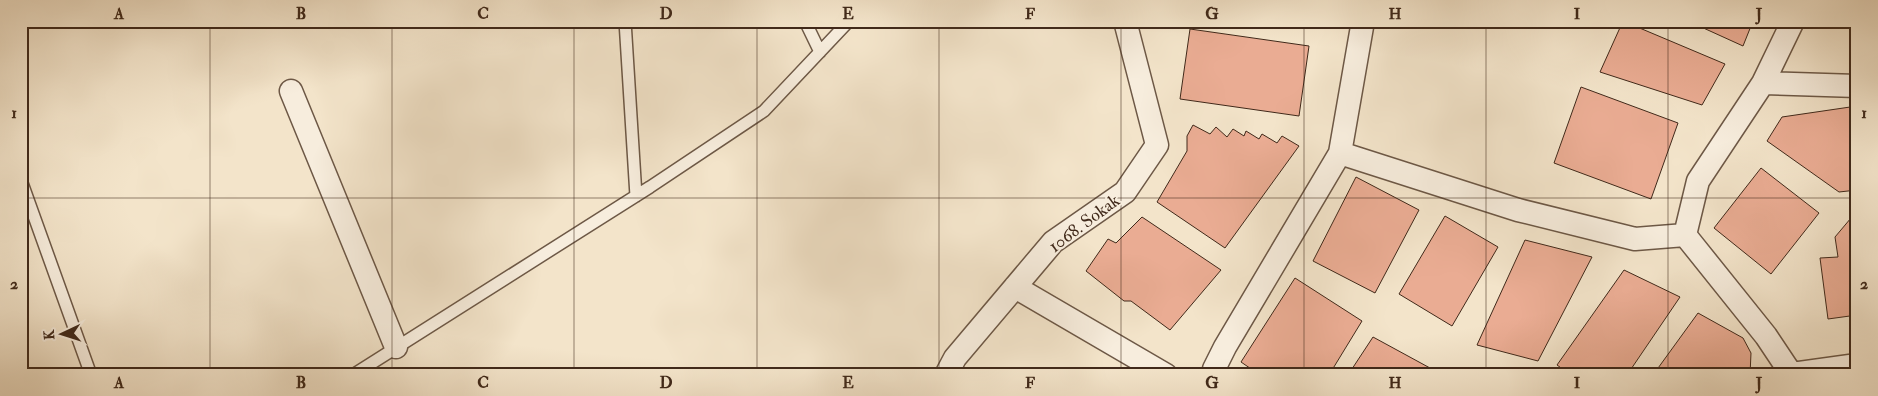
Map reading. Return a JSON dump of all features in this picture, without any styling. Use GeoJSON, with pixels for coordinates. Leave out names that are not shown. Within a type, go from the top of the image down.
{"type":"FeatureCollection","features":[{"type":"Feature","properties":{"kind":"street","name":"1068. Sokak"},"geometry":{"type":"LineString","coordinates":[[946,375],[955,358],[1053,242],[1125,192],[1157,145],[1125,21]]}},
{"type":"Feature","properties":{"kind":"street"},"geometry":{"type":"LineString","coordinates":[[1214,375],[1214,369],[1225,347],[1340,153],[1363,21]]}},
{"type":"Feature","properties":{"kind":"street"},"geometry":{"type":"LineString","coordinates":[[1685,235],[1698,180],[1763,82],[1793,21]]}},
{"type":"Feature","properties":{"kind":"street"},"geometry":{"type":"LineString","coordinates":[[1763,82],[1857,86]]}},
{"type":"Feature","properties":{"kind":"street"},"geometry":{"type":"LineString","coordinates":[[291,91],[396,348]]}},
{"type":"Feature","properties":{"kind":"street"},"geometry":{"type":"LineString","coordinates":[[1340,153],[1518,210],[1635,239],[1685,235]]}},
{"type":"Feature","properties":{"kind":"street"},"geometry":{"type":"LineString","coordinates":[[1685,235],[1766,336],[1792,375],[1857,365]]}},
{"type":"Feature","properties":{"kind":"street"},"geometry":{"type":"LineString","coordinates":[[1015,288],[1166,375]]}},
{"type":"Feature","properties":{"kind":"lane"},"geometry":{"type":"LineString","coordinates":[[625,21],[636,196]]}},
{"type":"Feature","properties":{"kind":"lane"},"geometry":{"type":"LineString","coordinates":[[805,21],[820,52]]}},
{"type":"Feature","properties":{"kind":"lane"},"geometry":{"type":"LineString","coordinates":[[353,375],[636,196],[764,111],[849,21]]}},
{"type":"Feature","properties":{"kind":"lane"},"geometry":{"type":"LineString","coordinates":[[21,180],[91,375]]}},
{"type":"Feature","properties":{"kind":"building"},"geometry":{"type":"Polygon","coordinates":[[[1260,21],[1333,21],[1333,26],[1260,24],[1260,21]]]}},
{"type":"Feature","properties":{"kind":"building"},"geometry":{"type":"Polygon","coordinates":[[[1623,21],[1725,64],[1702,105],[1600,72],[1623,21]]]}},
{"type":"Feature","properties":{"kind":"building"},"geometry":{"type":"Polygon","coordinates":[[[1688,21],[1753,21],[1743,46],[1688,21]]]}},
{"type":"Feature","properties":{"kind":"building"},"geometry":{"type":"Polygon","coordinates":[[[1190,29],[1309,46],[1299,116],[1180,99],[1190,29]]]}},
{"type":"Feature","properties":{"kind":"building"},"geometry":{"type":"Polygon","coordinates":[[[1581,87],[1678,123],[1651,199],[1554,163],[1581,87]]]}},
{"type":"Feature","properties":{"kind":"building"},"geometry":{"type":"Polygon","coordinates":[[[1857,106],[1857,190],[1839,192],[1767,141],[1782,117],[1857,106]]]}},
{"type":"Feature","properties":{"kind":"building"},"geometry":{"type":"Polygon","coordinates":[[[1193,125],[1210,134],[1216,127],[1227,137],[1233,129],[1244,136],[1246,131],[1259,139],[1262,134],[1277,143],[1282,136],[1299,146],[1225,248],[1157,202],[1187,151],[1187,136],[1193,125]]]}},
{"type":"Feature","properties":{"kind":"building"},"geometry":{"type":"Polygon","coordinates":[[[1761,168],[1819,213],[1771,274],[1714,228],[1761,168]]]}},
{"type":"Feature","properties":{"kind":"building"},"geometry":{"type":"Polygon","coordinates":[[[1356,177],[1419,210],[1375,293],[1313,261],[1356,177]]]}},
{"type":"Feature","properties":{"kind":"building"},"geometry":{"type":"Polygon","coordinates":[[[1445,216],[1498,247],[1452,326],[1399,294],[1445,216]]]}},
{"type":"Feature","properties":{"kind":"building"},"geometry":{"type":"Polygon","coordinates":[[[1142,217],[1221,270],[1170,330],[1131,301],[1124,301],[1086,271],[1108,239],[1116,243],[1142,217]]]}},
{"type":"Feature","properties":{"kind":"building"},"geometry":{"type":"Polygon","coordinates":[[[1851,218],[1857,218],[1857,315],[1828,319],[1820,258],[1838,257],[1835,237],[1851,218]]]}},
{"type":"Feature","properties":{"kind":"building"},"geometry":{"type":"Polygon","coordinates":[[[1525,240],[1592,257],[1538,361],[1477,345],[1525,240]]]}},
{"type":"Feature","properties":{"kind":"building"},"geometry":{"type":"Polygon","coordinates":[[[1624,270],[1680,297],[1627,375],[1571,375],[1557,365],[1624,270]]]}},
{"type":"Feature","properties":{"kind":"building"},"geometry":{"type":"Polygon","coordinates":[[[1295,278],[1362,321],[1329,375],[1260,375],[1241,362],[1295,278]]]}},
{"type":"Feature","properties":{"kind":"building"},"geometry":{"type":"Polygon","coordinates":[[[1698,313],[1743,338],[1751,353],[1750,375],[1653,375],[1698,313]]]}},
{"type":"Feature","properties":{"kind":"building"},"geometry":{"type":"Polygon","coordinates":[[[1373,337],[1430,368],[1426,375],[1348,375],[1373,337]]]}}]}
